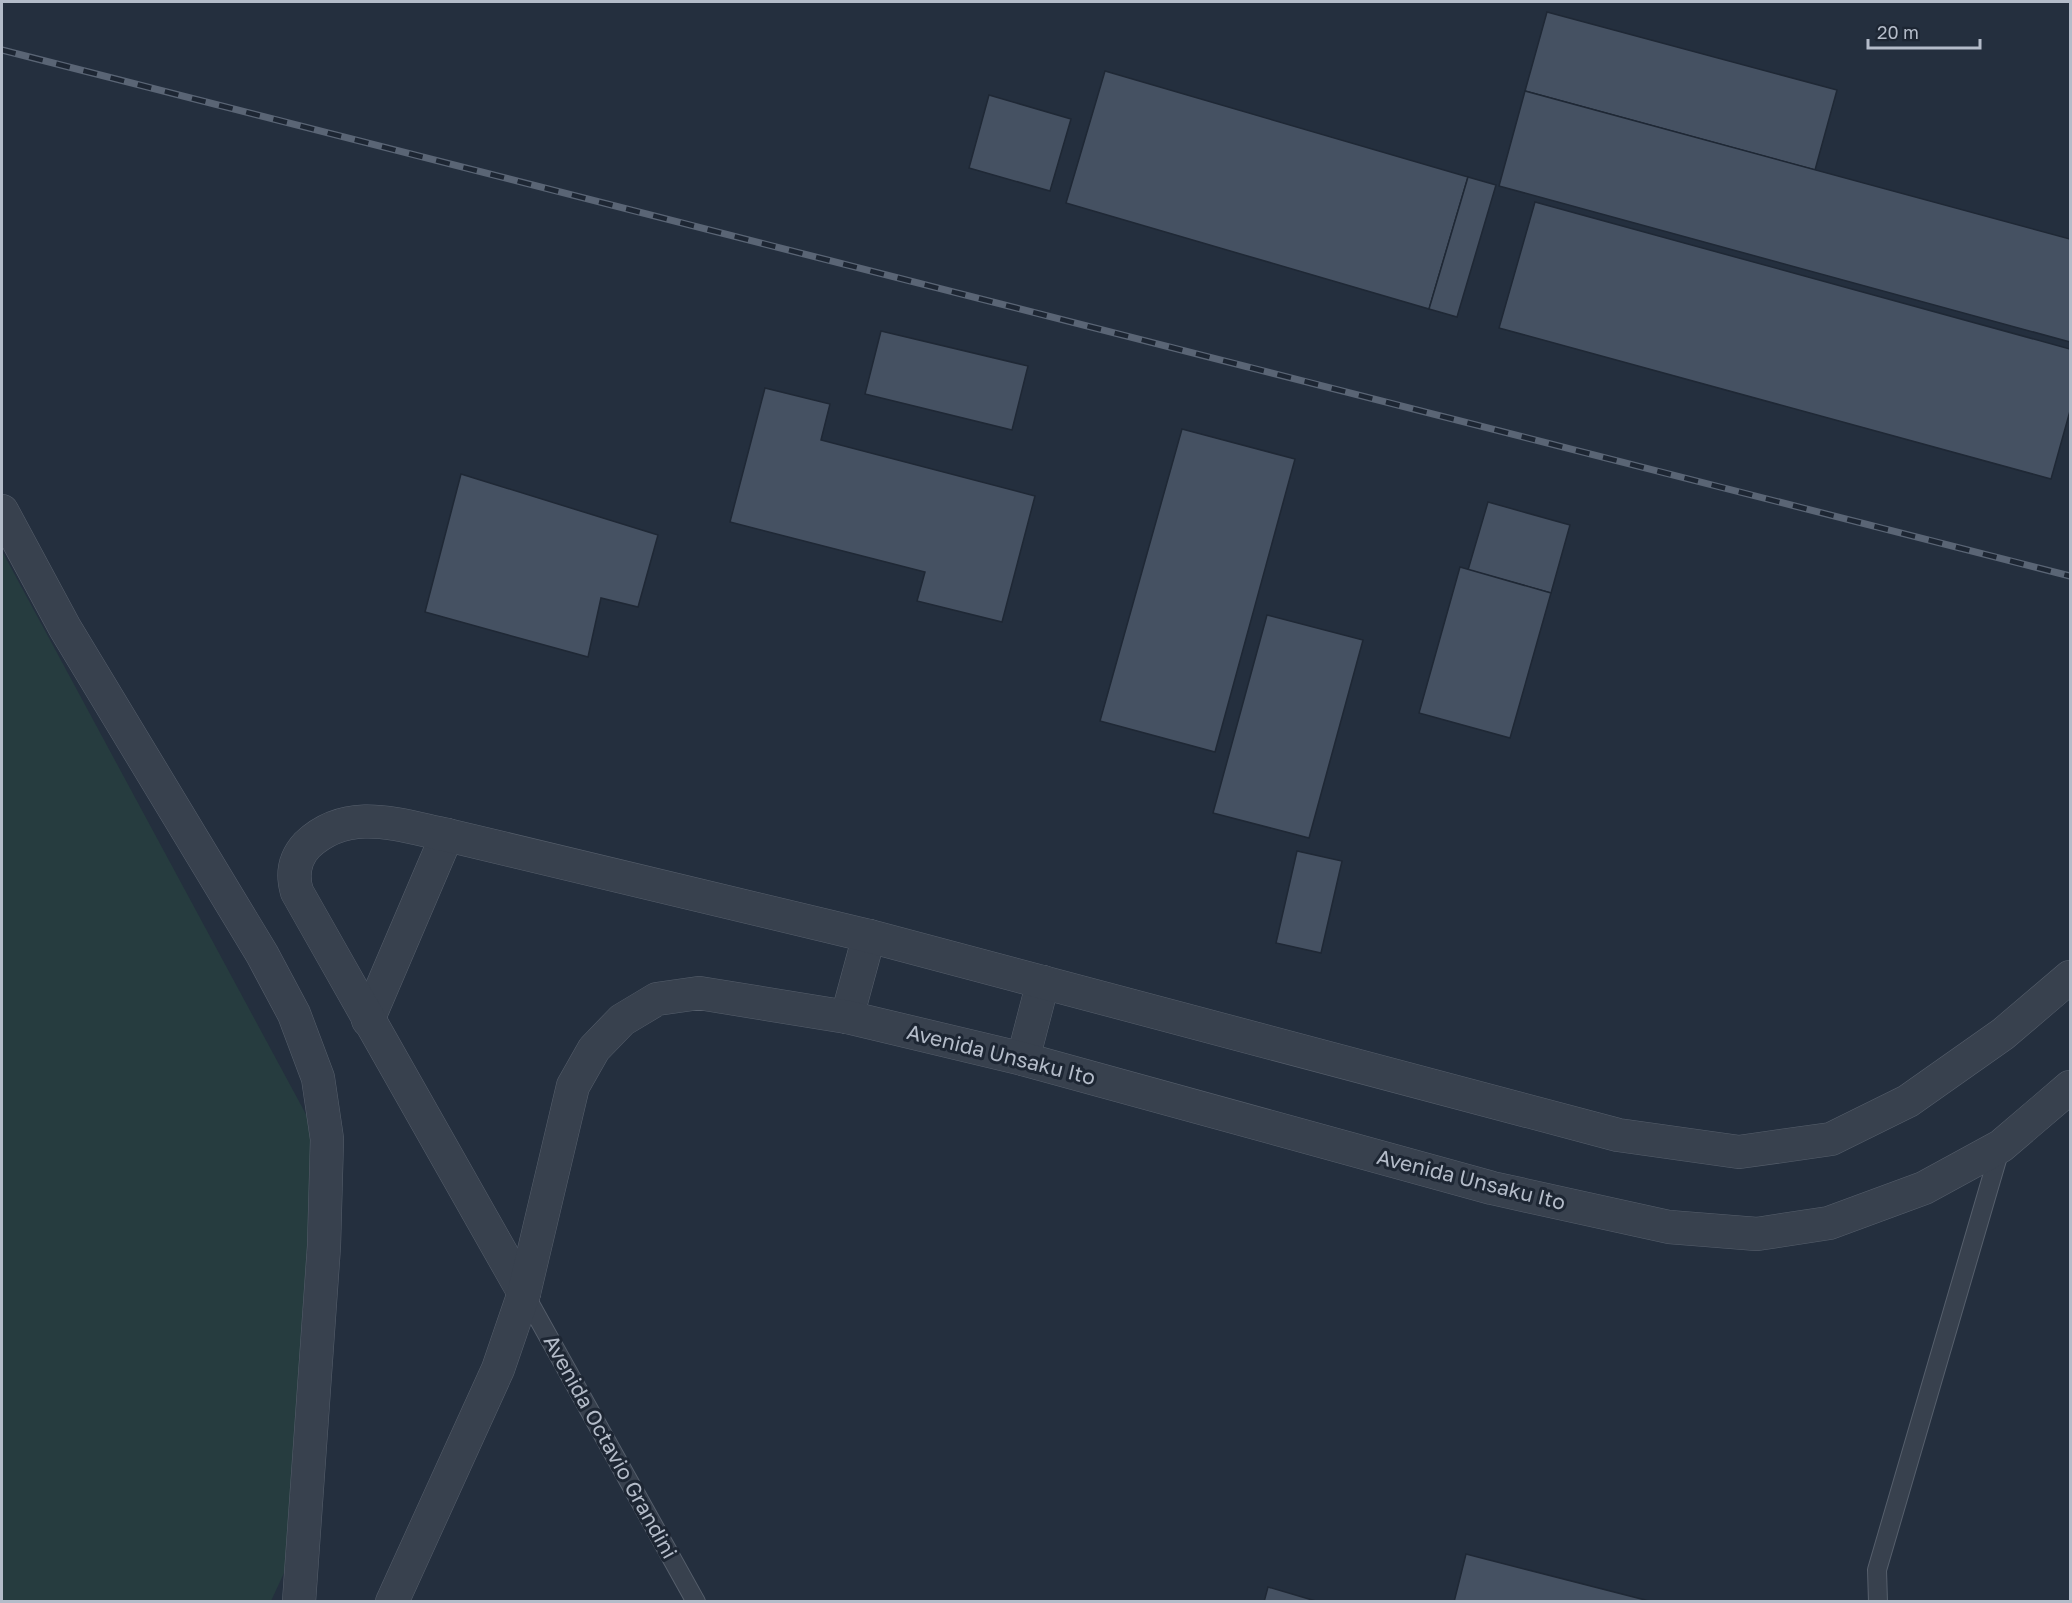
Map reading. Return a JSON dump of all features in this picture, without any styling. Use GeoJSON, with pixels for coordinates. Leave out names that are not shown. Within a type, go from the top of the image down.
{"type":"FeatureCollection","features":[{"type":"Feature","properties":{"kind":"street"},"geometry":{"type":"LineString","coordinates":[[2,511],[65,628],[262,954],[294,1014],[318,1078],[327,1138],[324,1246],[299,1602]]}},
{"type":"Feature","properties":{"kind":"street"},"geometry":{"type":"LineString","coordinates":[[524,1293],[297,892],[293,879],[297,861],[303,849],[331,827],[349,822],[377,821],[447,835],[869,936],[1618,1135],[1739,1152],[1831,1139],[1908,1101],[2003,1034],[2070,977]]}},
{"type":"Feature","properties":{"kind":"street"},"geometry":{"type":"LineString","coordinates":[[369,1020],[447,835]]}},
{"type":"Feature","properties":{"kind":"street"},"geometry":{"type":"LineString","coordinates":[[847,1017],[869,936]]}},
{"type":"Feature","properties":{"kind":"street"},"geometry":{"type":"LineString","coordinates":[[1023,1059],[1043,982]]}},
{"type":"Feature","properties":{"kind":"street","name":"Avenida Unsaku Ito"},"geometry":{"type":"LineString","coordinates":[[392,1602],[498,1369],[524,1293],[573,1086],[594,1049],[622,1020],[657,999],[699,993],[847,1017],[1023,1059],[1492,1188],[1669,1227],[1757,1234],[1829,1223],[1924,1188],[2001,1146],[2070,1087]]}},
{"type":"Feature","properties":{"kind":"lane"},"geometry":{"type":"LineString","coordinates":[[1878,1602],[1877,1570],[2001,1146]]}},
{"type":"Feature","properties":{"kind":"lane","name":"Avenida Octavio Grandini"},"geometry":{"type":"LineString","coordinates":[[524,1293],[696,1602]]}},
{"type":"Feature","properties":{"kind":"green space"},"geometry":{"type":"Polygon","coordinates":[[[2,551],[315,1131],[291,1558],[271,1601],[2,1601],[2,551]]]}},
{"type":"Feature","properties":{"kind":"building"},"geometry":{"type":"Polygon","coordinates":[[[1547,12],[1837,90],[1815,170],[1525,91],[1547,12]]]}},
{"type":"Feature","properties":{"kind":"building"},"geometry":{"type":"Polygon","coordinates":[[[1105,71],[1468,177],[1429,309],[1066,203],[1105,71]]]}},
{"type":"Feature","properties":{"kind":"building"},"geometry":{"type":"Polygon","coordinates":[[[1525,91],[2070,239],[2070,342],[1499,186],[1525,91]]]}},
{"type":"Feature","properties":{"kind":"building"},"geometry":{"type":"Polygon","coordinates":[[[989,95],[1071,119],[1050,191],[969,168],[989,95]]]}},
{"type":"Feature","properties":{"kind":"building"},"geometry":{"type":"Polygon","coordinates":[[[1468,177],[1496,185],[1457,317],[1429,309],[1468,177]]]}},
{"type":"Feature","properties":{"kind":"building"},"geometry":{"type":"Polygon","coordinates":[[[1535,202],[2070,349],[2070,411],[2051,479],[1499,328],[1535,202]]]}},
{"type":"Feature","properties":{"kind":"building"},"geometry":{"type":"Polygon","coordinates":[[[881,331],[1028,366],[1012,430],[865,394],[881,331]]]}},
{"type":"Feature","properties":{"kind":"building"},"geometry":{"type":"Polygon","coordinates":[[[765,388],[830,404],[821,440],[1035,496],[1002,622],[917,601],[925,572],[730,522],[765,388]]]}},
{"type":"Feature","properties":{"kind":"building"},"geometry":{"type":"Polygon","coordinates":[[[1182,429],[1295,459],[1215,752],[1100,721],[1182,429]]]}},
{"type":"Feature","properties":{"kind":"building"},"geometry":{"type":"Polygon","coordinates":[[[461,474],[658,535],[638,607],[601,598],[588,657],[425,612],[461,474]]]}},
{"type":"Feature","properties":{"kind":"building"},"geometry":{"type":"Polygon","coordinates":[[[1488,502],[1570,525],[1551,593],[1468,570],[1488,502]]]}},
{"type":"Feature","properties":{"kind":"building"},"geometry":{"type":"Polygon","coordinates":[[[1460,567],[1551,593],[1510,738],[1419,713],[1460,567]]]}},
{"type":"Feature","properties":{"kind":"building"},"geometry":{"type":"Polygon","coordinates":[[[1267,615],[1363,640],[1309,838],[1213,813],[1267,615]]]}},
{"type":"Feature","properties":{"kind":"building"},"geometry":{"type":"Polygon","coordinates":[[[1297,851],[1342,861],[1321,953],[1276,943],[1297,851]]]}},
{"type":"Feature","properties":{"kind":"building"},"geometry":{"type":"Polygon","coordinates":[[[1466,1554],[1653,1602],[1454,1602],[1466,1554]]]}},
{"type":"Feature","properties":{"kind":"building"},"geometry":{"type":"Polygon","coordinates":[[[1268,1587],[1319,1602],[1264,1602],[1268,1587]]]}},
{"type":"Feature","properties":{"kind":"railway"},"geometry":{"type":"LineString","coordinates":[[2,50],[2070,576]]}}]}
